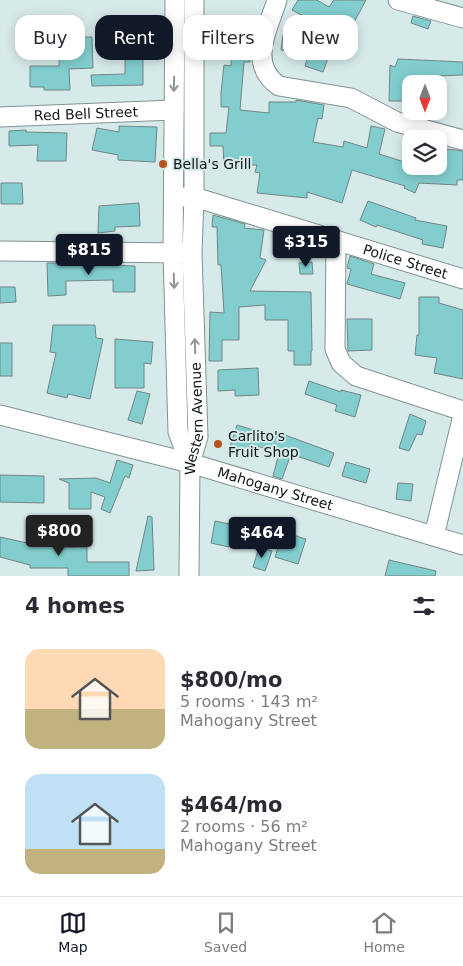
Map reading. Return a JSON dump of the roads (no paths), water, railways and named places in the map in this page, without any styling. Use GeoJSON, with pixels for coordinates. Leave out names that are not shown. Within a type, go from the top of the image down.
{"type":"FeatureCollection","features":[{"type":"Feature","properties":{"kind":"street","name":"Western Avenue"},"geometry":{"type":"LineString","coordinates":[[175,0],[173,253],[178,432],[190,463]]}},
{"type":"Feature","properties":{"kind":"street","name":"Western Avenue"},"geometry":{"type":"LineString","coordinates":[[190,463],[198,437],[192,253],[194,197],[194,0]]}},
{"type":"Feature","properties":{"kind":"street"},"geometry":{"type":"LineString","coordinates":[[277,0],[260,54],[264,69],[272,82],[279,86],[350,98],[397,122],[463,140]]}},
{"type":"Feature","properties":{"kind":"street"},"geometry":{"type":"LineString","coordinates":[[398,0],[463,18]]}},
{"type":"Feature","properties":{"kind":"street","name":"Red Bell Street"},"geometry":{"type":"LineString","coordinates":[[0,117],[174,110]]}},
{"type":"Feature","properties":{"kind":"street","name":"Police Street"},"geometry":{"type":"LineString","coordinates":[[174,198],[194,197],[463,279]]}},
{"type":"Feature","properties":{"kind":"street"},"geometry":{"type":"LineString","coordinates":[[336,241],[335,349],[341,363],[356,376],[463,413],[434,536]]}},
{"type":"Feature","properties":{"kind":"street"},"geometry":{"type":"LineString","coordinates":[[0,251],[192,253]]}},
{"type":"Feature","properties":{"kind":"street","name":"Mahogany Street"},"geometry":{"type":"LineString","coordinates":[[0,415],[190,463],[463,545]]}},
{"type":"Feature","properties":{"kind":"street"},"geometry":{"type":"LineString","coordinates":[[189,576],[190,463]]}},
{"type":"Feature","properties":{"kind":"place","name":"Bella's Grill"},"geometry":{"type":"Point","coordinates":[163,164]}},
{"type":"Feature","properties":{"kind":"place","name":"Carlito's Fruit Shop"},"geometry":{"type":"Point","coordinates":[218,444]}}]}
